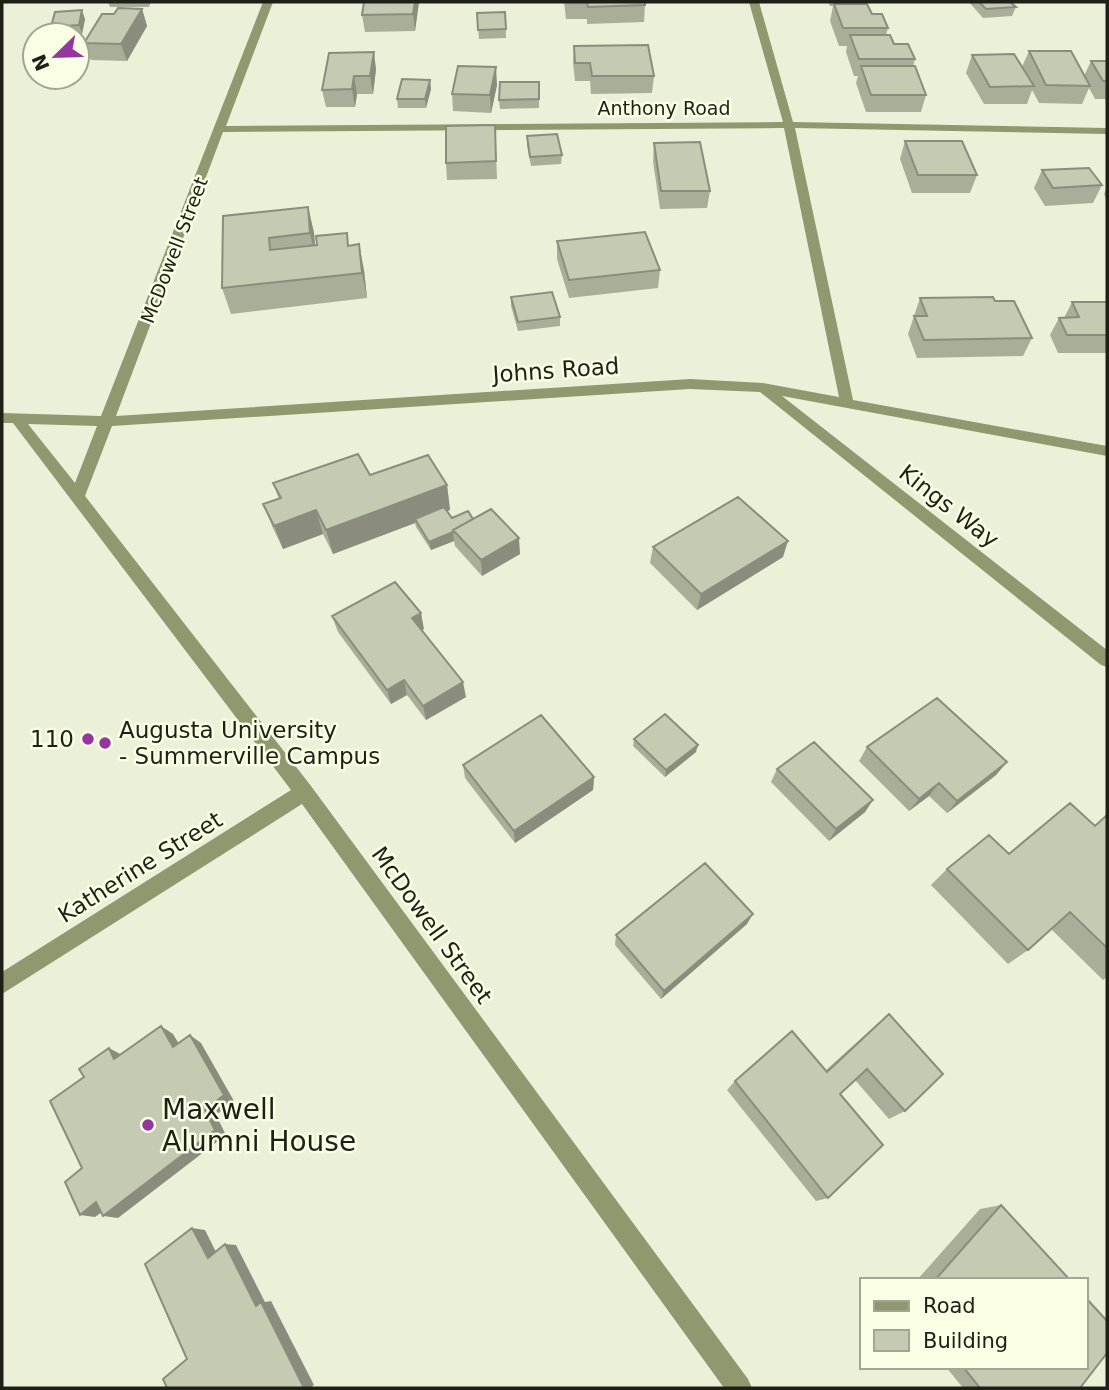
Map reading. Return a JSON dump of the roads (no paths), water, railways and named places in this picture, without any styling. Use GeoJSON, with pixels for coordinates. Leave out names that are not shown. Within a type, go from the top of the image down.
{"type":"FeatureCollection","features":[{"type":"Feature","properties":{"kind":"street","name":"McDowell Street"},"geometry":{"type":"LineString","coordinates":[[77,497],[109,421],[268,2]]}},
{"type":"Feature","properties":{"kind":"street"},"geometry":{"type":"LineString","coordinates":[[754,2],[789,125],[847,403]]}},
{"type":"Feature","properties":{"kind":"street","name":"Anthony Road"},"geometry":{"type":"LineString","coordinates":[[220,129],[789,125],[1107,131]]}},
{"type":"Feature","properties":{"kind":"street","name":"Johns Road"},"geometry":{"type":"LineString","coordinates":[[9,418],[109,421],[690,384],[763,388],[1107,451]]}},
{"type":"Feature","properties":{"kind":"street","name":"Kings Way"},"geometry":{"type":"LineString","coordinates":[[763,388],[1107,660]]}},
{"type":"Feature","properties":{"kind":"street","name":"McDowell Street"},"geometry":{"type":"LineString","coordinates":[[9,418],[77,497],[304,792],[739,1388]]}},
{"type":"Feature","properties":{"kind":"street","name":"Katherine Street"},"geometry":{"type":"LineString","coordinates":[[2,984],[304,792]]}},
{"type":"Feature","properties":{"kind":"place","name":"110"},"geometry":{"type":"Point","coordinates":[88,739]}},
{"type":"Feature","properties":{"kind":"place","name":"Augusta University - Summerville Campus"},"geometry":{"type":"Point","coordinates":[105,743]}},
{"type":"Feature","properties":{"kind":"place","name":"Maxwell Alumni House"},"geometry":{"type":"Point","coordinates":[148,1125]}}]}
